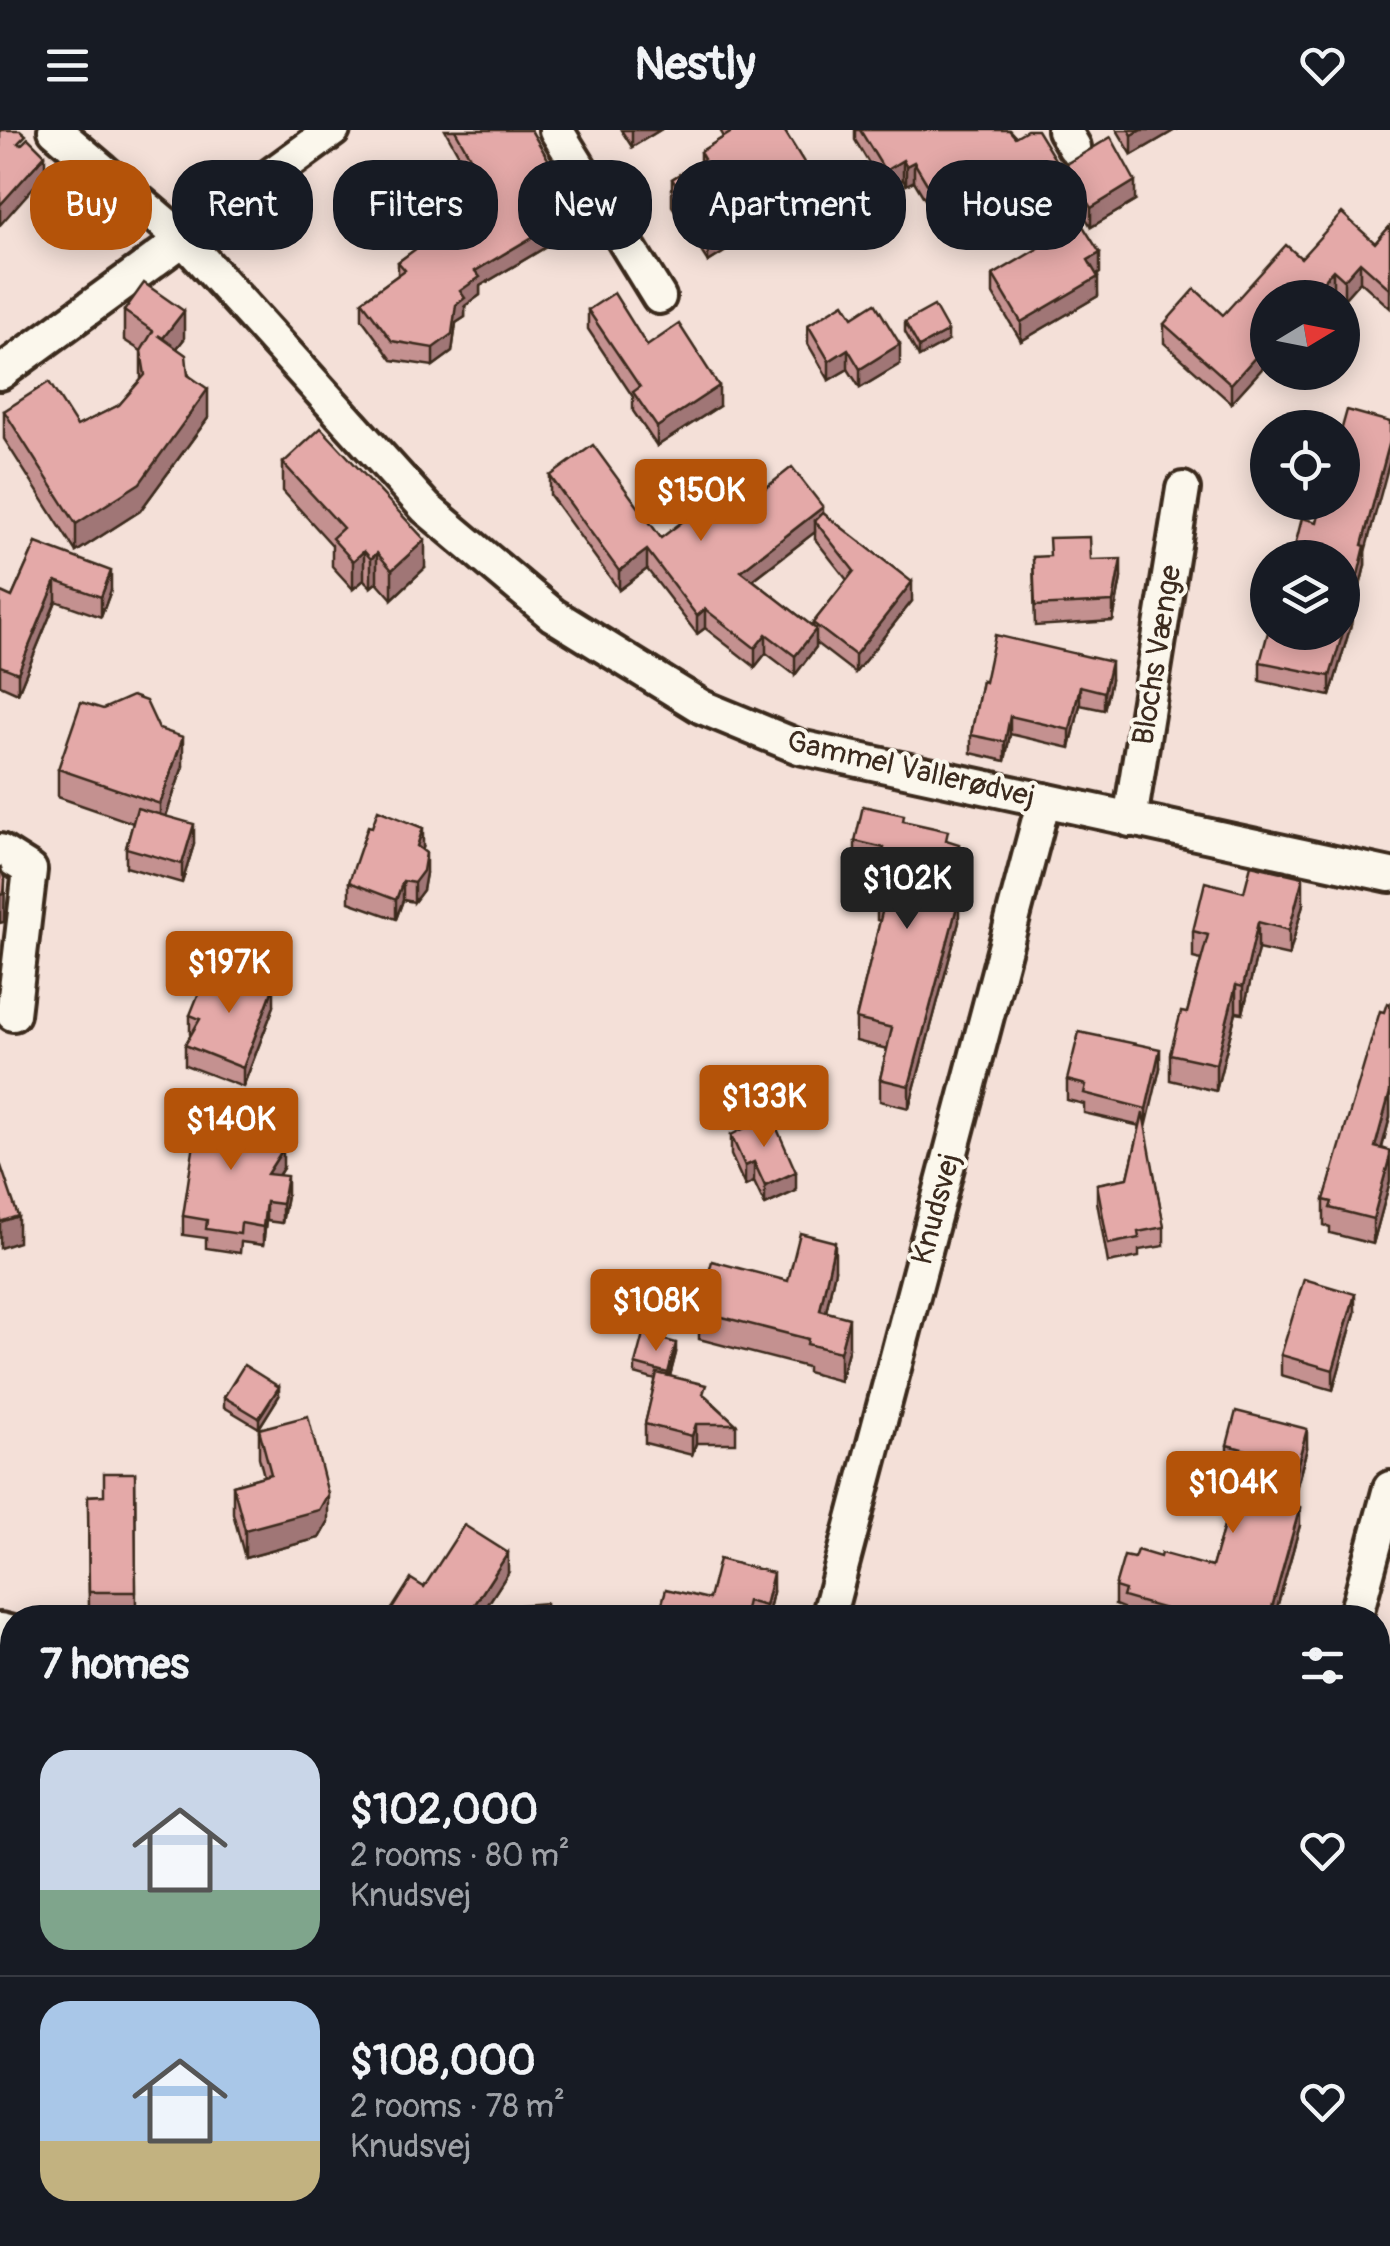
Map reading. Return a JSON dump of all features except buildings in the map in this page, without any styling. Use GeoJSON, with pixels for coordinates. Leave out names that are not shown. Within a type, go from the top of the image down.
{"type":"FeatureCollection","features":[{"type":"Feature","properties":{"kind":"street","name":"Gammel Vallerødvej"},"geometry":{"type":"LineString","coordinates":[[54,130],[172,230]]}},
{"type":"Feature","properties":{"kind":"street"},"geometry":{"type":"LineString","coordinates":[[292,160],[334,130]]}},
{"type":"Feature","properties":{"kind":"street"},"geometry":{"type":"LineString","coordinates":[[556,130],[659,297]]}},
{"type":"Feature","properties":{"kind":"street"},"geometry":{"type":"LineString","coordinates":[[0,373],[172,247]]}},
{"type":"Feature","properties":{"kind":"street","name":"Gammel Vallerødvej"},"geometry":{"type":"LineString","coordinates":[[193,250],[426,508],[553,615],[702,707],[799,747],[1390,875]]}},
{"type":"Feature","properties":{"kind":"street","name":"Blochs Vænge"},"geometry":{"type":"LineString","coordinates":[[1130,820],[1183,489]]}},
{"type":"Feature","properties":{"kind":"street","name":"Knudsvej"},"geometry":{"type":"LineString","coordinates":[[831,1605],[1044,800]]}},
{"type":"Feature","properties":{"kind":"street"},"geometry":{"type":"LineString","coordinates":[[0,851],[30,870],[13,1014]]}},
{"type":"Feature","properties":{"kind":"street"},"geometry":{"type":"LineString","coordinates":[[1358,1605],[1390,1488]]}}]}
